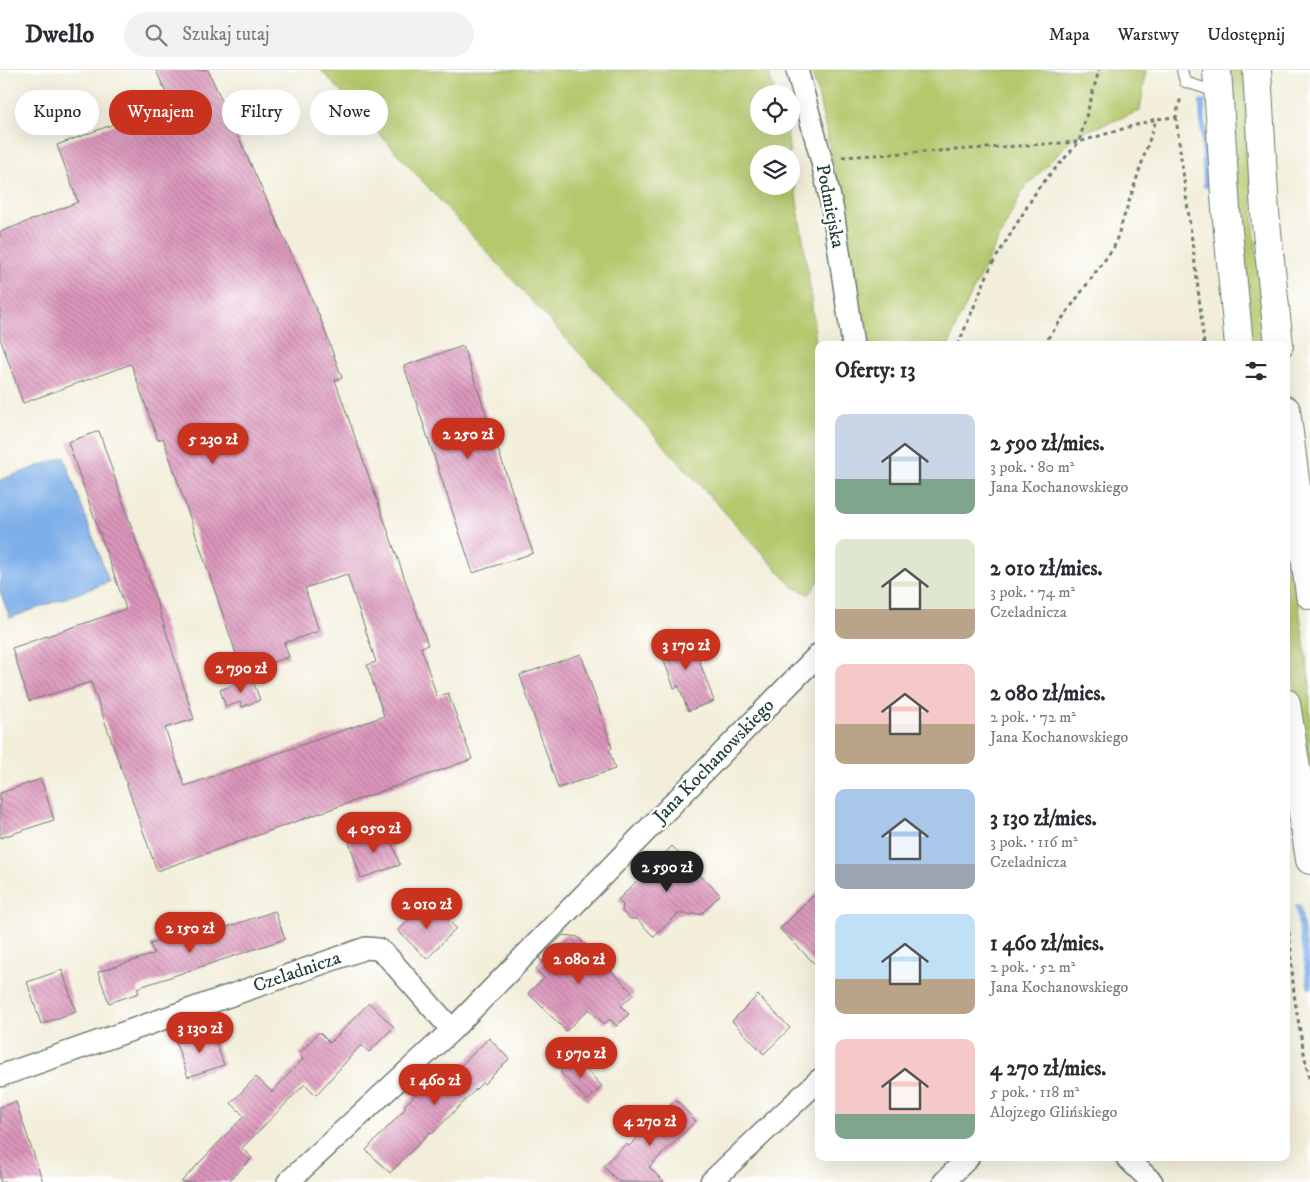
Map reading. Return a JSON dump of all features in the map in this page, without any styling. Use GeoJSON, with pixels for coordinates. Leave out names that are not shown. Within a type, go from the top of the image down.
{"type":"FeatureCollection","features":[{"type":"Feature","properties":{"kind":"main road"},"geometry":{"type":"LineString","coordinates":[[1257,70],[1265,213],[1279,341]]}},
{"type":"Feature","properties":{"kind":"main road"},"geometry":{"type":"LineString","coordinates":[[1217,81],[1226,210],[1239,341]]}},
{"type":"Feature","properties":{"kind":"main road"},"geometry":{"type":"LineString","coordinates":[[1290,441],[1310,594]]}},
{"type":"Feature","properties":{"kind":"main road"},"geometry":{"type":"LineString","coordinates":[[1290,744],[1296,805],[1310,860]]}},
{"type":"Feature","properties":{"kind":"street","name":"Podmiejska"},"geometry":{"type":"LineString","coordinates":[[797,70],[833,211],[852,341]]}},
{"type":"Feature","properties":{"kind":"street","name":"Jana Kochanowskiego"},"geometry":{"type":"LineString","coordinates":[[288,1182],[452,1030],[815,658]]}},
{"type":"Feature","properties":{"kind":"street","name":"Czeladnicza"},"geometry":{"type":"LineString","coordinates":[[0,1076],[366,948],[378,949],[387,956],[452,1030]]}},
{"type":"Feature","properties":{"kind":"street"},"geometry":{"type":"LineString","coordinates":[[712,1182],[815,1084]]}},
{"type":"Feature","properties":{"kind":"street"},"geometry":{"type":"LineString","coordinates":[[944,1182],[965,1161]]}},
{"type":"Feature","properties":{"kind":"street"},"geometry":{"type":"LineString","coordinates":[[1130,1161],[1152,1182]]}},
{"type":"Feature","properties":{"kind":"lane"},"geometry":{"type":"LineString","coordinates":[[1182,70],[1185,82],[1217,81]]}},
{"type":"Feature","properties":{"kind":"path"},"geometry":{"type":"LineString","coordinates":[[960,341],[991,266],[1039,186],[1079,142],[1099,70]]}},
{"type":"Feature","properties":{"kind":"path"},"geometry":{"type":"LineString","coordinates":[[1185,82],[1176,117],[1197,270],[1204,341]]}},
{"type":"Feature","properties":{"kind":"path"},"geometry":{"type":"LineString","coordinates":[[821,158],[1079,142],[1156,119],[1176,117]]}},
{"type":"Feature","properties":{"kind":"path"},"geometry":{"type":"LineString","coordinates":[[1046,341],[1114,247],[1156,119]]}},
{"type":"Feature","properties":{"kind":"path"},"geometry":{"type":"LineString","coordinates":[[1290,933],[1295,1003],[1310,1083]]}},
{"type":"Feature","properties":{"kind":"green space"},"geometry":{"type":"Polygon","coordinates":[[[321,70],[768,70],[772,85],[750,85],[750,135],[787,135],[789,145],[750,145],[750,195],[796,195],[809,279],[816,341],[815,586],[809,594],[793,587],[380,135],[388,135],[388,90],[339,90],[321,70]]]}},
{"type":"Feature","properties":{"kind":"green space"},"geometry":{"type":"Polygon","coordinates":[[[810,70],[1146,70],[1140,111],[1076,135],[1023,190],[958,321],[950,341],[858,341],[834,169],[817,89],[810,70]]]}},
{"type":"Feature","properties":{"kind":"green space"},"geometry":{"type":"Polygon","coordinates":[[[1227,70],[1243,70],[1253,214],[1266,341],[1249,341],[1227,70]]]}},
{"type":"Feature","properties":{"kind":"green space"},"geometry":{"type":"Polygon","coordinates":[[[1290,544],[1310,685],[1310,794],[1290,661],[1290,544]]]}},
{"type":"Feature","properties":{"kind":"water"},"geometry":{"type":"Polygon","coordinates":[[[64,457],[109,582],[10,618],[0,591],[0,480],[64,457]]]}},
{"type":"Feature","properties":{"kind":"building"},"geometry":{"type":"Polygon","coordinates":[[[156,70],[208,70],[222,101],[222,135],[237,135],[319,315],[342,378],[335,380],[428,645],[421,647],[437,697],[448,693],[472,759],[157,871],[91,682],[29,701],[12,648],[126,609],[68,442],[99,431],[194,719],[165,728],[185,786],[384,716],[367,665],[376,662],[347,574],[305,588],[319,631],[284,643],[289,657],[242,671],[163,438],[158,440],[131,364],[23,403],[0,338],[0,232],[78,202],[57,145],[84,135],[99,135],[99,130],[109,126],[109,135],[212,135],[212,90],[165,90],[156,70]]]}},
{"type":"Feature","properties":{"kind":"building"},"geometry":{"type":"Polygon","coordinates":[[[463,346],[533,553],[473,573],[404,366],[463,346]]]}},
{"type":"Feature","properties":{"kind":"building"},"geometry":{"type":"Polygon","coordinates":[[[689,633],[714,701],[688,711],[679,686],[674,688],[658,644],[689,633]]]}},
{"type":"Feature","properties":{"kind":"building"},"geometry":{"type":"Polygon","coordinates":[[[581,654],[612,748],[609,750],[615,769],[558,788],[520,675],[581,654]]]}},
{"type":"Feature","properties":{"kind":"building"},"geometry":{"type":"Polygon","coordinates":[[[252,678],[260,700],[242,707],[240,702],[226,707],[220,690],[252,678]]]}},
{"type":"Feature","properties":{"kind":"building"},"geometry":{"type":"Polygon","coordinates":[[[41,779],[54,820],[0,838],[0,793],[41,779]]]}},
{"type":"Feature","properties":{"kind":"building"},"geometry":{"type":"Polygon","coordinates":[[[387,829],[400,865],[361,878],[349,842],[387,829]]]}},
{"type":"Feature","properties":{"kind":"building"},"geometry":{"type":"Polygon","coordinates":[[[672,846],[720,895],[701,914],[678,914],[654,937],[637,919],[630,919],[622,911],[623,905],[618,900],[648,870],[648,864],[657,855],[663,855],[672,846]]]}},
{"type":"Feature","properties":{"kind":"building"},"geometry":{"type":"Polygon","coordinates":[[[815,894],[815,964],[780,929],[815,894]]]}},
{"type":"Feature","properties":{"kind":"building"},"geometry":{"type":"Polygon","coordinates":[[[428,900],[456,928],[427,959],[398,931],[428,900]]]}},
{"type":"Feature","properties":{"kind":"building"},"geometry":{"type":"Polygon","coordinates":[[[275,911],[285,939],[137,988],[139,993],[109,1003],[98,972],[154,954],[150,944],[218,921],[221,929],[275,911]]]}},
{"type":"Feature","properties":{"kind":"building"},"geometry":{"type":"Polygon","coordinates":[[[563,935],[578,937],[634,994],[621,1006],[629,1014],[617,1026],[610,1019],[604,1024],[589,1009],[566,1031],[528,993],[544,978],[536,969],[543,962],[539,958],[563,935]]]}},
{"type":"Feature","properties":{"kind":"building"},"geometry":{"type":"Polygon","coordinates":[[[62,970],[76,1012],[41,1024],[27,982],[62,970]]]}},
{"type":"Feature","properties":{"kind":"building"},"geometry":{"type":"Polygon","coordinates":[[[758,995],[790,1028],[764,1054],[732,1021],[758,995]]]}},
{"type":"Feature","properties":{"kind":"building"},"geometry":{"type":"Polygon","coordinates":[[[369,1003],[394,1027],[369,1052],[361,1045],[316,1095],[305,1084],[242,1148],[252,1158],[228,1182],[181,1182],[244,1116],[231,1103],[256,1077],[272,1092],[303,1059],[299,1054],[319,1032],[330,1043],[369,1003]]]}},
{"type":"Feature","properties":{"kind":"building"},"geometry":{"type":"Polygon","coordinates":[[[212,1031],[224,1065],[188,1077],[176,1043],[212,1031]]]}},
{"type":"Feature","properties":{"kind":"building"},"geometry":{"type":"Polygon","coordinates":[[[489,1038],[509,1059],[484,1084],[482,1083],[432,1134],[430,1132],[390,1173],[366,1150],[406,1108],[404,1106],[435,1075],[443,1083],[489,1038]]]}},
{"type":"Feature","properties":{"kind":"building"},"geometry":{"type":"Polygon","coordinates":[[[574,1057],[602,1086],[587,1101],[560,1072],[574,1057]]]}},
{"type":"Feature","properties":{"kind":"building"},"geometry":{"type":"Polygon","coordinates":[[[676,1100],[696,1121],[649,1167],[664,1182],[619,1182],[603,1166],[626,1144],[629,1146],[676,1100]]]}},
{"type":"Feature","properties":{"kind":"building"},"geometry":{"type":"Polygon","coordinates":[[[16,1102],[43,1182],[0,1182],[0,1107],[16,1102]]]}},
{"type":"Feature","properties":{"kind":"waterway"},"geometry":{"type":"LineString","coordinates":[[1202,102],[1206,185]]}},
{"type":"Feature","properties":{"kind":"waterway"},"geometry":{"type":"LineString","coordinates":[[1298,907],[1310,986]]}}]}
